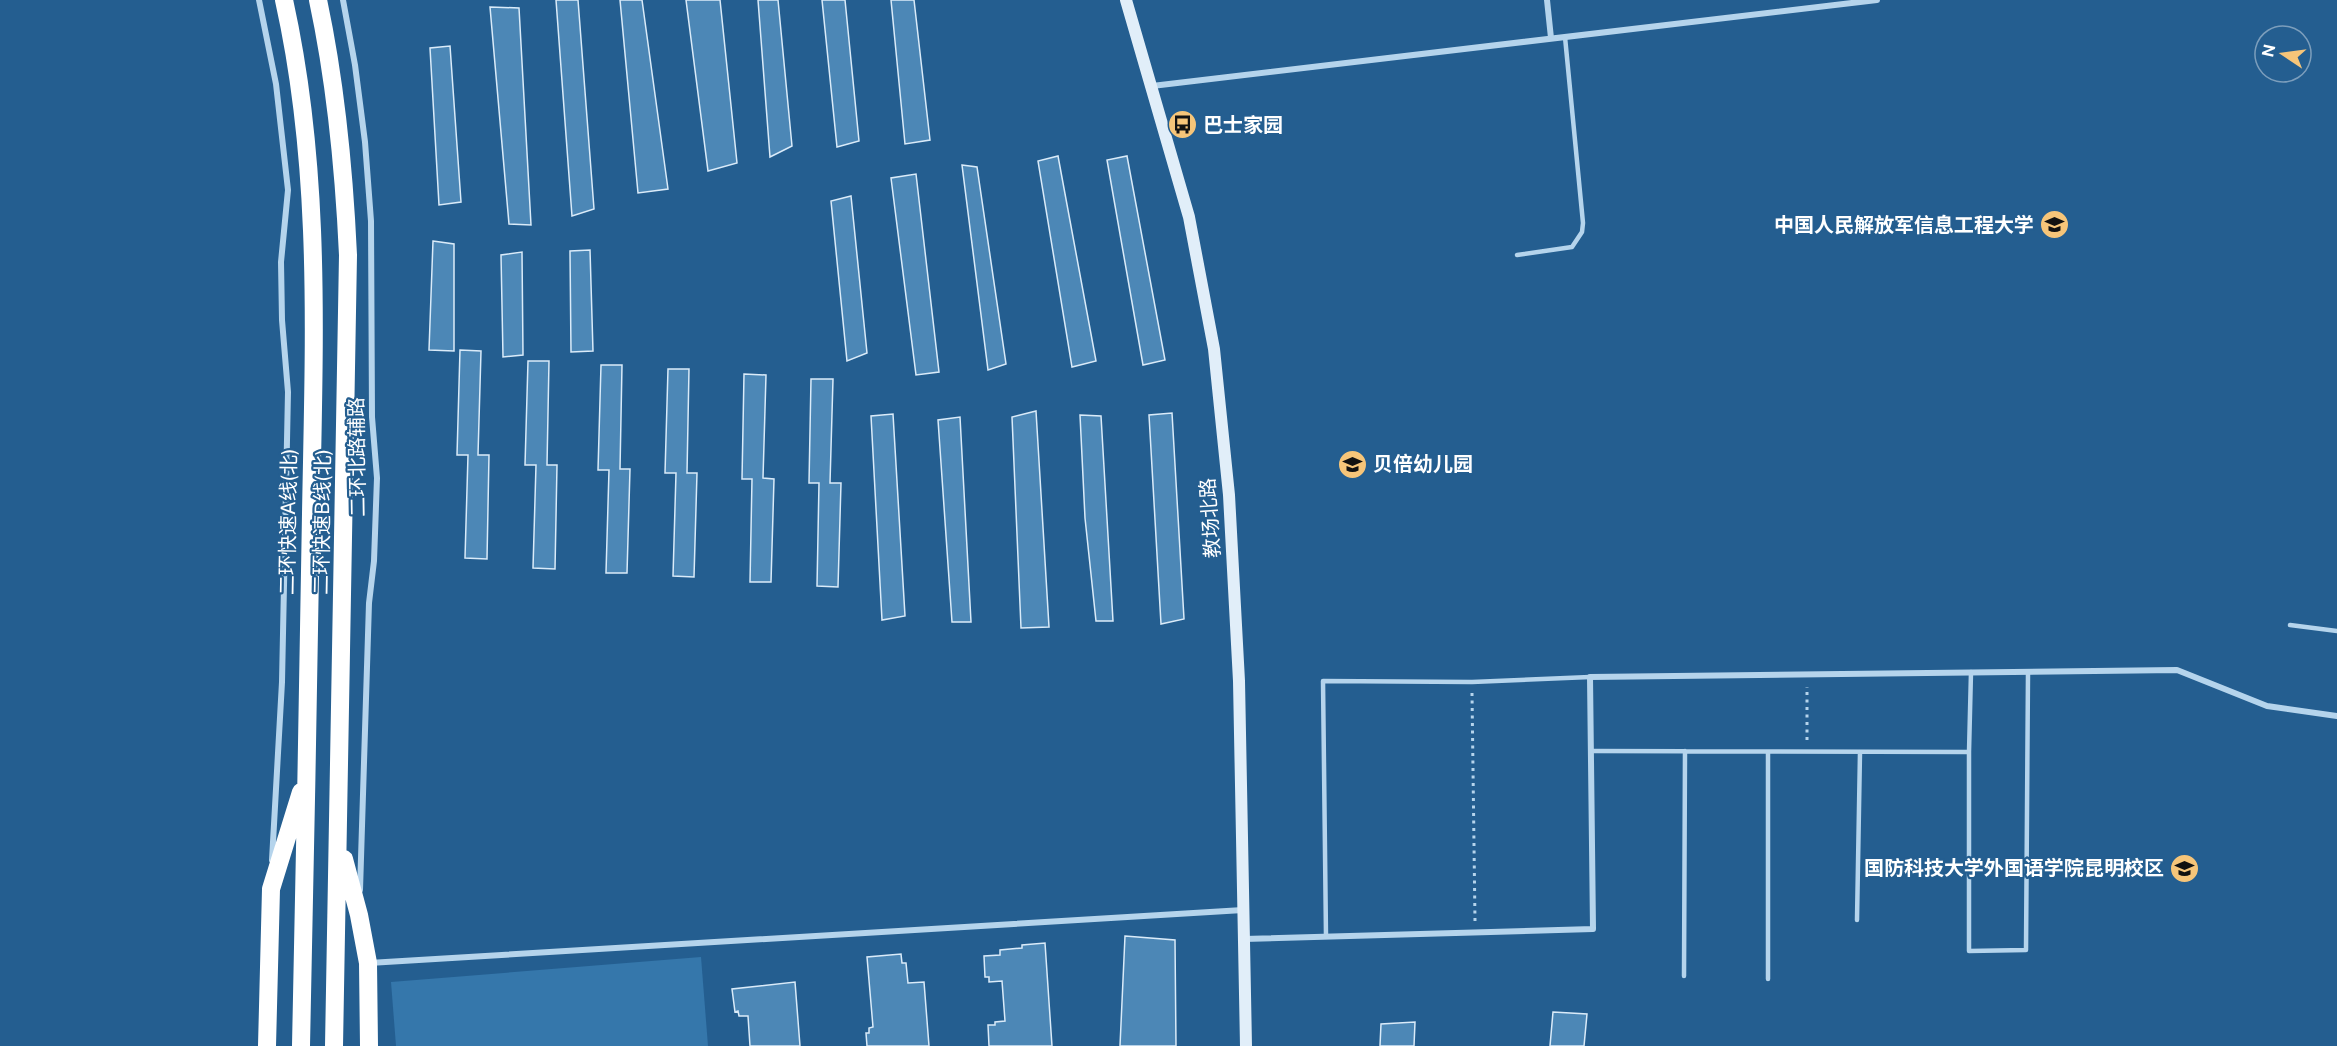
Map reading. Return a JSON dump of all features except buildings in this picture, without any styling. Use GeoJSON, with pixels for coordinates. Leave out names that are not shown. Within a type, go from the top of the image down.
{"type":"FeatureCollection","features":[{"type":"Feature","properties":{"kind":"highway","name":"二环快速A线(北)"},"geometry":{"type":"LineString","coordinates":[[284,0],[301,92],[312,190],[314,364],[301,1046]]}},
{"type":"Feature","properties":{"kind":"highway","name":"二环快速B线(北)"},"geometry":{"type":"LineString","coordinates":[[318,0],[331,65],[341,151],[348,255],[334,1046]]}},
{"type":"Feature","properties":{"kind":"highway"},"geometry":{"type":"LineString","coordinates":[[267,1046],[270,889],[307,773]]}},
{"type":"Feature","properties":{"kind":"highway"},"geometry":{"type":"LineString","coordinates":[[338,837],[359,915],[368,963],[369,1046]]}},
{"type":"Feature","properties":{"kind":"street"},"geometry":{"type":"LineString","coordinates":[[259,0],[276,84],[288,190],[281,262],[282,320],[288,392],[282,670],[270,889]]}},
{"type":"Feature","properties":{"kind":"street","name":"二环北路辅路"},"geometry":{"type":"LineString","coordinates":[[343,0],[355,65],[365,142],[371,221],[372,417],[377,478],[374,561],[369,603],[359,915]]}},
{"type":"Feature","properties":{"kind":"street","name":"教场北路"},"geometry":{"type":"LineString","coordinates":[[1125,0],[1189,217],[1214,349],[1229,495],[1239,681],[1246,1046]]}},
{"type":"Feature","properties":{"kind":"street"},"geometry":{"type":"LineString","coordinates":[[1547,0],[1551,38]]}},
{"type":"Feature","properties":{"kind":"street"},"geometry":{"type":"LineString","coordinates":[[1152,86],[1877,0]]}},
{"type":"Feature","properties":{"kind":"street"},"geometry":{"type":"LineString","coordinates":[[1244,939],[1593,929],[1590,677],[2177,670],[2267,706],[2337,716]]}},
{"type":"Feature","properties":{"kind":"street"},"geometry":{"type":"LineString","coordinates":[[368,963],[1243,910]]}},
{"type":"Feature","properties":{"kind":"lane"},"geometry":{"type":"LineString","coordinates":[[1517,255],[1572,246],[1582,232],[1565,37]]}},
{"type":"Feature","properties":{"kind":"lane"},"geometry":{"type":"LineString","coordinates":[[2290,625],[2337,631]]}},
{"type":"Feature","properties":{"kind":"lane"},"geometry":{"type":"LineString","coordinates":[[1971,672],[1969,951],[2026,950],[2028,673]]}},
{"type":"Feature","properties":{"kind":"lane"},"geometry":{"type":"LineString","coordinates":[[1326,936],[1323,681],[1472,682],[1590,677]]}},
{"type":"Feature","properties":{"kind":"lane"},"geometry":{"type":"LineString","coordinates":[[1591,751],[1969,753]]}},
{"type":"Feature","properties":{"kind":"lane"},"geometry":{"type":"LineString","coordinates":[[1684,751],[1684,976]]}},
{"type":"Feature","properties":{"kind":"lane"},"geometry":{"type":"LineString","coordinates":[[1857,920],[1860,752]]}},
{"type":"Feature","properties":{"kind":"lane"},"geometry":{"type":"LineString","coordinates":[[1768,753],[1768,979]]}},
{"type":"Feature","properties":{"kind":"path"},"geometry":{"type":"LineString","coordinates":[[1807,674],[1807,751]]}},
{"type":"Feature","properties":{"kind":"path"},"geometry":{"type":"LineString","coordinates":[[1472,682],[1475,932]]}},
{"type":"Feature","properties":{"kind":"shaded area"},"geometry":{"type":"Polygon","coordinates":[[[701,957],[708,1046],[396,1046],[391,982],[701,957]]]}},
{"type":"Feature","properties":{"kind":"place","name":"巴士家园"},"geometry":{"type":"Point","coordinates":[1182,125]}},
{"type":"Feature","properties":{"kind":"place","name":"中国人民解放军信息工程大学"},"geometry":{"type":"Point","coordinates":[2055,225]}},
{"type":"Feature","properties":{"kind":"place","name":"贝倍幼儿园"},"geometry":{"type":"Point","coordinates":[1352,464]}},
{"type":"Feature","properties":{"kind":"place","name":"国防科技大学外国语学院昆明校区"},"geometry":{"type":"Point","coordinates":[2185,868]}}]}
